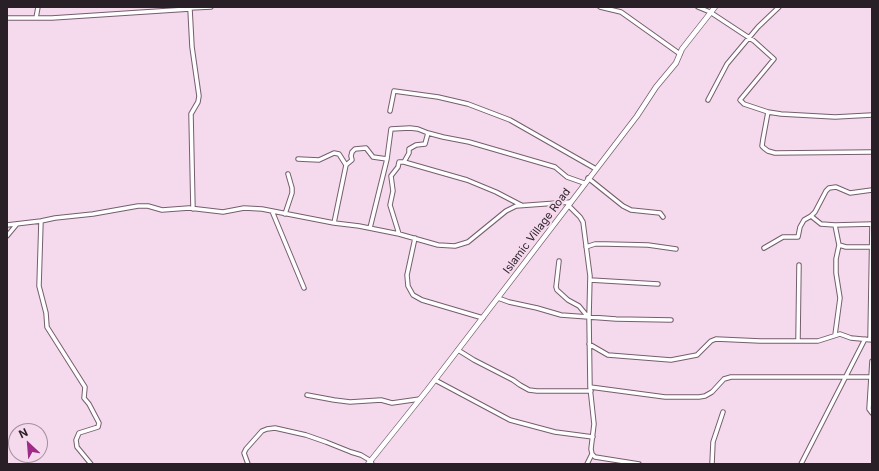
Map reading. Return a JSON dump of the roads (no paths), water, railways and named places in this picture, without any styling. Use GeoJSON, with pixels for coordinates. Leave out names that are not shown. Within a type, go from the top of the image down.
{"type":"FeatureCollection","features":[{"type":"Feature","properties":{"kind":"street"},"geometry":{"type":"LineString","coordinates":[[36,18],[38,7]]}},
{"type":"Feature","properties":{"kind":"street"},"geometry":{"type":"LineString","coordinates":[[7,18],[36,18],[211,7]]}},
{"type":"Feature","properties":{"kind":"street"},"geometry":{"type":"LineString","coordinates":[[600,7],[621,12],[680,54]]}},
{"type":"Feature","properties":{"kind":"street"},"geometry":{"type":"LineString","coordinates":[[621,12],[624,7]]}},
{"type":"Feature","properties":{"kind":"street"},"geometry":{"type":"LineString","coordinates":[[698,7],[710,12],[758,45],[774,59],[740,100],[744,104],[768,112],[781,114],[835,117],[872,115]]}},
{"type":"Feature","properties":{"kind":"street","name":"Islamic Village Road"},"geometry":{"type":"LineString","coordinates":[[370,463],[637,116],[656,87],[676,63],[682,49],[715,7]]}},
{"type":"Feature","properties":{"kind":"street"},"geometry":{"type":"LineString","coordinates":[[708,100],[725,67],[758,27],[779,7]]}},
{"type":"Feature","properties":{"kind":"street"},"geometry":{"type":"LineString","coordinates":[[190,8],[192,47],[199,96],[198,102],[191,114],[193,209]]}},
{"type":"Feature","properties":{"kind":"street"},"geometry":{"type":"LineString","coordinates":[[390,111],[394,91],[438,97],[468,104],[510,120],[596,169]]}},
{"type":"Feature","properties":{"kind":"street"},"geometry":{"type":"LineString","coordinates":[[768,112],[762,146],[768,151],[775,153],[872,152]]}},
{"type":"Feature","properties":{"kind":"street"},"geometry":{"type":"LineString","coordinates":[[370,228],[388,159],[390,129],[418,129],[428,133],[469,142],[555,167],[567,177],[584,183]]}},
{"type":"Feature","properties":{"kind":"street"},"geometry":{"type":"LineString","coordinates":[[404,162],[409,153],[409,149],[416,145],[425,144],[428,133]]}},
{"type":"Feature","properties":{"kind":"street"},"geometry":{"type":"LineString","coordinates":[[334,223],[346,165],[352,160],[352,152],[356,149],[366,148],[373,157],[388,159]]}},
{"type":"Feature","properties":{"kind":"street"},"geometry":{"type":"LineString","coordinates":[[298,159],[319,160],[334,153],[339,154],[346,165]]}},
{"type":"Feature","properties":{"kind":"street"},"geometry":{"type":"LineString","coordinates":[[399,234],[390,204],[393,191],[391,176],[396,170],[399,162],[404,162],[467,180],[522,205]]}},
{"type":"Feature","properties":{"kind":"street"},"geometry":{"type":"LineString","coordinates":[[285,214],[292,193],[288,174]]}},
{"type":"Feature","properties":{"kind":"street"},"geometry":{"type":"LineString","coordinates":[[588,178],[623,206],[631,210],[660,213],[663,217]]}},
{"type":"Feature","properties":{"kind":"street"},"geometry":{"type":"LineString","coordinates":[[764,248],[783,237],[798,237],[800,226],[804,220],[816,212],[826,191],[829,188],[836,187],[850,193],[872,190]]}},
{"type":"Feature","properties":{"kind":"street"},"geometry":{"type":"LineString","coordinates":[[7,225],[93,214],[138,206],[167,210],[181,208],[223,212],[244,208],[272,211],[334,223],[370,228],[399,234],[438,245],[455,246],[462,245],[484,230],[506,211],[516,206],[569,203],[584,222],[590,280],[590,389],[594,424],[591,449],[592,454],[587,464]]}},
{"type":"Feature","properties":{"kind":"street"},"geometry":{"type":"LineString","coordinates":[[272,211],[304,288]]}},
{"type":"Feature","properties":{"kind":"street"},"geometry":{"type":"LineString","coordinates":[[589,344],[608,355],[670,360],[698,355],[707,345],[716,339],[760,341],[823,340],[840,334],[851,338],[871,340],[872,224],[821,224],[811,216]]}},
{"type":"Feature","properties":{"kind":"street"},"geometry":{"type":"LineString","coordinates":[[41,221],[39,286],[46,313],[47,326],[85,387],[84,398],[89,404],[99,423],[98,427],[79,433],[76,440],[78,447],[91,464]]}},
{"type":"Feature","properties":{"kind":"street"},"geometry":{"type":"LineString","coordinates":[[7,236],[17,224]]}},
{"type":"Feature","properties":{"kind":"street"},"geometry":{"type":"LineString","coordinates":[[835,225],[839,245],[836,259],[836,273],[840,298],[835,335]]}},
{"type":"Feature","properties":{"kind":"street"},"geometry":{"type":"LineString","coordinates":[[415,238],[407,276],[408,286],[413,295],[422,300],[483,318]]}},
{"type":"Feature","properties":{"kind":"street"},"geometry":{"type":"LineString","coordinates":[[586,247],[595,244],[632,244],[676,249]]}},
{"type":"Feature","properties":{"kind":"street"},"geometry":{"type":"LineString","coordinates":[[839,245],[846,247],[871,247]]}},
{"type":"Feature","properties":{"kind":"street"},"geometry":{"type":"LineString","coordinates":[[559,261],[556,287],[557,290],[568,300],[579,306],[589,317]]}},
{"type":"Feature","properties":{"kind":"street"},"geometry":{"type":"LineString","coordinates":[[798,340],[799,265]]}},
{"type":"Feature","properties":{"kind":"street"},"geometry":{"type":"LineString","coordinates":[[590,280],[658,284]]}},
{"type":"Feature","properties":{"kind":"street"},"geometry":{"type":"LineString","coordinates":[[498,298],[508,302],[538,308],[561,315],[671,320]]}},
{"type":"Feature","properties":{"kind":"street"},"geometry":{"type":"LineString","coordinates":[[801,464],[865,339]]}},
{"type":"Feature","properties":{"kind":"street"},"geometry":{"type":"LineString","coordinates":[[458,350],[529,390],[537,391],[608,388],[665,397],[699,397],[705,396],[712,392],[724,379],[732,377],[870,377]]}},
{"type":"Feature","properties":{"kind":"street"},"geometry":{"type":"LineString","coordinates":[[872,361],[869,409],[872,413]]}},
{"type":"Feature","properties":{"kind":"street"},"geometry":{"type":"LineString","coordinates":[[435,380],[510,420],[555,432],[593,437]]}},
{"type":"Feature","properties":{"kind":"street"},"geometry":{"type":"LineString","coordinates":[[307,395],[350,402],[381,400],[392,403],[420,399]]}},
{"type":"Feature","properties":{"kind":"street"},"geometry":{"type":"LineString","coordinates":[[712,464],[714,442],[723,412]]}},
{"type":"Feature","properties":{"kind":"street"},"geometry":{"type":"LineString","coordinates":[[248,464],[244,452],[246,449],[262,431],[275,428],[326,442],[361,455],[370,463]]}},
{"type":"Feature","properties":{"kind":"street"},"geometry":{"type":"LineString","coordinates":[[592,454],[595,457],[639,464]]}}]}
